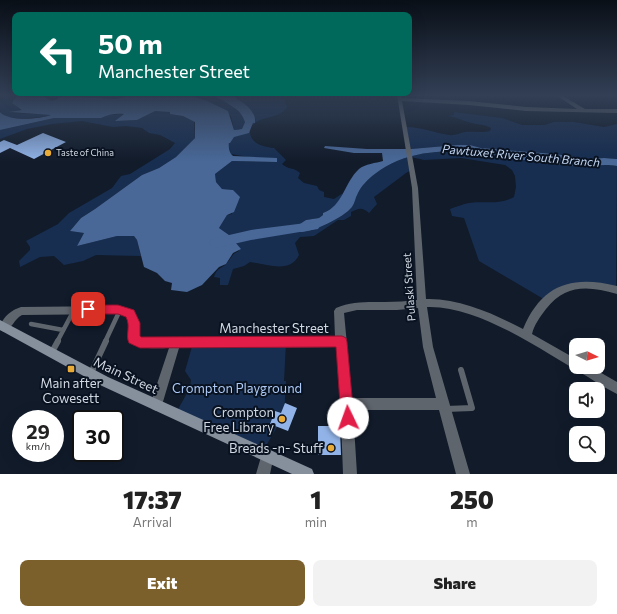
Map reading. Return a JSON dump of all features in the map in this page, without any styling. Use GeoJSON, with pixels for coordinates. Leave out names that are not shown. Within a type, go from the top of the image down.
{"type":"FeatureCollection","features":[{"type":"Feature","properties":{"kind":"main road","name":"Main Street"},"geometry":{"type":"LineString","coordinates":[[2,326],[90,374],[307,474]]}},
{"type":"Feature","properties":{"kind":"street","name":"Pulaski Street"},"geometry":{"type":"LineString","coordinates":[[403,117],[412,160],[422,303],[428,347],[463,474]]}},
{"type":"Feature","properties":{"kind":"street"},"geometry":{"type":"LineString","coordinates":[[526,336],[529,324],[547,300],[564,288],[587,285],[614,289]]}},
{"type":"Feature","properties":{"kind":"street","name":"Manchester Street"},"geometry":{"type":"LineString","coordinates":[[120,310],[130,314],[134,320],[134,340],[137,342],[342,342],[339,324],[339,311],[343,309],[438,303],[478,313],[526,336],[569,361]]}},
{"type":"Feature","properties":{"kind":"street"},"geometry":{"type":"LineString","coordinates":[[2,326],[14,314],[21,311],[120,310]]}},
{"type":"Feature","properties":{"kind":"street"},"geometry":{"type":"LineString","coordinates":[[156,405],[176,342]]}},
{"type":"Feature","properties":{"kind":"street"},"geometry":{"type":"LineString","coordinates":[[342,342],[347,404],[350,474]]}},
{"type":"Feature","properties":{"kind":"street"},"geometry":{"type":"LineString","coordinates":[[592,374],[617,388]]}},
{"type":"Feature","properties":{"kind":"street"},"geometry":{"type":"LineString","coordinates":[[347,404],[444,406]]}},
{"type":"Feature","properties":{"kind":"street"},"geometry":{"type":"LineString","coordinates":[[263,474],[268,455]]}},
{"type":"Feature","properties":{"kind":"lane"},"geometry":{"type":"LineString","coordinates":[[51,353],[74,310]]}},
{"type":"Feature","properties":{"kind":"lane"},"geometry":{"type":"LineString","coordinates":[[90,374],[120,310]]}},
{"type":"Feature","properties":{"kind":"lane"},"geometry":{"type":"LineString","coordinates":[[30,324],[63,330]]}},
{"type":"Feature","properties":{"kind":"lane"},"geometry":{"type":"LineString","coordinates":[[444,406],[472,408],[461,370]]}},
{"type":"Feature","properties":{"kind":"green space"},"geometry":{"type":"Polygon","coordinates":[[[11,117],[40,117],[26,118],[11,117]]]}},
{"type":"Feature","properties":{"kind":"green space"},"geometry":{"type":"Polygon","coordinates":[[[120,117],[116,121],[137,120],[143,117],[185,117],[194,121],[195,138],[176,157],[159,168],[142,175],[81,218],[70,231],[84,233],[77,246],[117,236],[134,236],[137,240],[141,256],[96,255],[83,261],[64,265],[54,256],[40,257],[20,267],[19,261],[30,250],[30,247],[26,241],[58,224],[69,213],[112,188],[121,176],[130,174],[170,149],[175,143],[160,135],[149,133],[142,128],[126,126],[113,127],[82,121],[52,124],[27,129],[0,139],[0,130],[54,118],[120,117]]]}},
{"type":"Feature","properties":{"kind":"green space"},"geometry":{"type":"Polygon","coordinates":[[[231,117],[245,117],[251,123],[255,123],[253,125],[244,125],[242,130],[234,130],[231,117]]]}},
{"type":"Feature","properties":{"kind":"green space"},"geometry":{"type":"Polygon","coordinates":[[[254,117],[270,117],[255,123],[256,120],[254,117]]]}},
{"type":"Feature","properties":{"kind":"green space"},"geometry":{"type":"Polygon","coordinates":[[[454,117],[495,117],[522,125],[544,125],[554,122],[574,122],[604,127],[617,124],[617,159],[588,159],[555,154],[481,148],[470,145],[411,149],[406,127],[451,135],[465,132],[490,131],[491,128],[454,117]]]}},
{"type":"Feature","properties":{"kind":"green space"},"geometry":{"type":"Polygon","coordinates":[[[248,130],[250,131],[252,139],[255,142],[262,146],[274,148],[286,160],[282,164],[300,173],[298,178],[304,183],[317,186],[319,190],[324,192],[324,197],[334,199],[343,193],[340,200],[330,210],[323,213],[323,215],[319,218],[306,220],[298,226],[298,232],[311,230],[342,216],[352,207],[361,188],[375,174],[397,161],[415,155],[434,152],[472,153],[570,165],[617,166],[616,287],[569,287],[547,301],[479,261],[464,218],[452,216],[450,209],[469,203],[498,202],[514,197],[516,187],[515,176],[512,170],[505,165],[461,158],[424,160],[411,157],[413,169],[374,197],[377,204],[369,213],[362,209],[356,210],[351,212],[351,216],[344,220],[338,220],[314,236],[300,237],[295,243],[299,255],[295,261],[290,264],[284,266],[271,266],[250,262],[244,266],[233,269],[228,285],[220,285],[220,278],[214,277],[215,274],[233,255],[239,251],[229,235],[219,228],[227,215],[232,214],[233,190],[222,189],[216,182],[215,174],[232,161],[277,162],[231,154],[228,145],[230,138],[248,130]]]}},
{"type":"Feature","properties":{"kind":"green space","name":"Crompton Playground"},"geometry":{"type":"Polygon","coordinates":[[[286,342],[284,415],[263,451],[177,411],[190,388],[191,380],[185,371],[193,343],[286,342]]]}},
{"type":"Feature","properties":{"kind":"water"},"geometry":{"type":"Polygon","coordinates":[[[0,117],[25,119],[40,118],[104,117],[54,118],[0,130],[0,117]]]}},
{"type":"Feature","properties":{"kind":"water"},"geometry":{"type":"Polygon","coordinates":[[[120,117],[143,117],[137,120],[115,121],[120,117]]]}},
{"type":"Feature","properties":{"kind":"water"},"geometry":{"type":"Polygon","coordinates":[[[185,117],[230,117],[234,130],[248,129],[230,138],[229,148],[233,156],[277,158],[277,162],[232,161],[215,174],[216,182],[222,189],[233,190],[240,197],[234,212],[227,215],[219,228],[229,235],[241,249],[233,253],[226,264],[219,267],[202,285],[187,292],[171,290],[172,283],[165,281],[157,273],[144,267],[137,240],[134,236],[117,236],[77,246],[84,233],[70,231],[81,218],[142,175],[159,168],[176,157],[195,138],[195,122],[185,117]]]}},
{"type":"Feature","properties":{"kind":"water"},"geometry":{"type":"Polygon","coordinates":[[[243,117],[254,117],[255,123],[245,122],[243,117]]]}},
{"type":"Feature","properties":{"kind":"water"},"geometry":{"type":"Polygon","coordinates":[[[457,145],[555,154],[588,159],[617,159],[617,166],[570,165],[472,153],[434,152],[415,155],[397,161],[375,174],[361,188],[352,207],[342,216],[311,230],[298,232],[297,226],[306,220],[319,218],[323,215],[323,213],[330,210],[335,205],[354,175],[361,167],[383,161],[382,153],[354,153],[324,148],[325,146],[367,149],[411,149],[457,145]]]}},
{"type":"Feature","properties":{"kind":"building"},"geometry":{"type":"Polygon","coordinates":[[[43,133],[66,142],[34,159],[10,148],[0,153],[0,142],[4,140],[17,145],[43,133]]]}},
{"type":"Feature","properties":{"kind":"building","name":"Crompton Free Library"},"geometry":{"type":"Polygon","coordinates":[[[285,403],[297,408],[288,431],[270,424],[275,411],[281,413],[285,403]]]}},
{"type":"Feature","properties":{"kind":"building"},"geometry":{"type":"Polygon","coordinates":[[[318,426],[334,426],[335,430],[340,430],[341,455],[318,455],[318,426]]]}},
{"type":"Feature","properties":{"kind":"waterway"},"geometry":{"type":"LineString","coordinates":[[227,141],[231,135],[246,131],[250,120],[248,117]]}},
{"type":"Feature","properties":{"kind":"waterway","name":"Pawtuxet River South Branch"},"geometry":{"type":"LineString","coordinates":[[216,243],[251,235],[314,226]]}},
{"type":"Feature","properties":{"kind":"place","name":"Taste of China"},"geometry":{"type":"Point","coordinates":[48,153]}},
{"type":"Feature","properties":{"kind":"place","name":"Main after Cowesett"},"geometry":{"type":"Point","coordinates":[71,369]}},
{"type":"Feature","properties":{"kind":"place","name":"Crompton Free Library"},"geometry":{"type":"Point","coordinates":[282,419]}},
{"type":"Feature","properties":{"kind":"place","name":"Breads -n- Stuff"},"geometry":{"type":"Point","coordinates":[331,448]}},
{"type":"Feature","properties":{"kind":"route"},"geometry":{"type":"LineString","coordinates":[[88,309],[118,310],[127,312],[130,314],[135,323],[134,340],[140,343],[253,341],[342,342],[348,418]]}}]}
